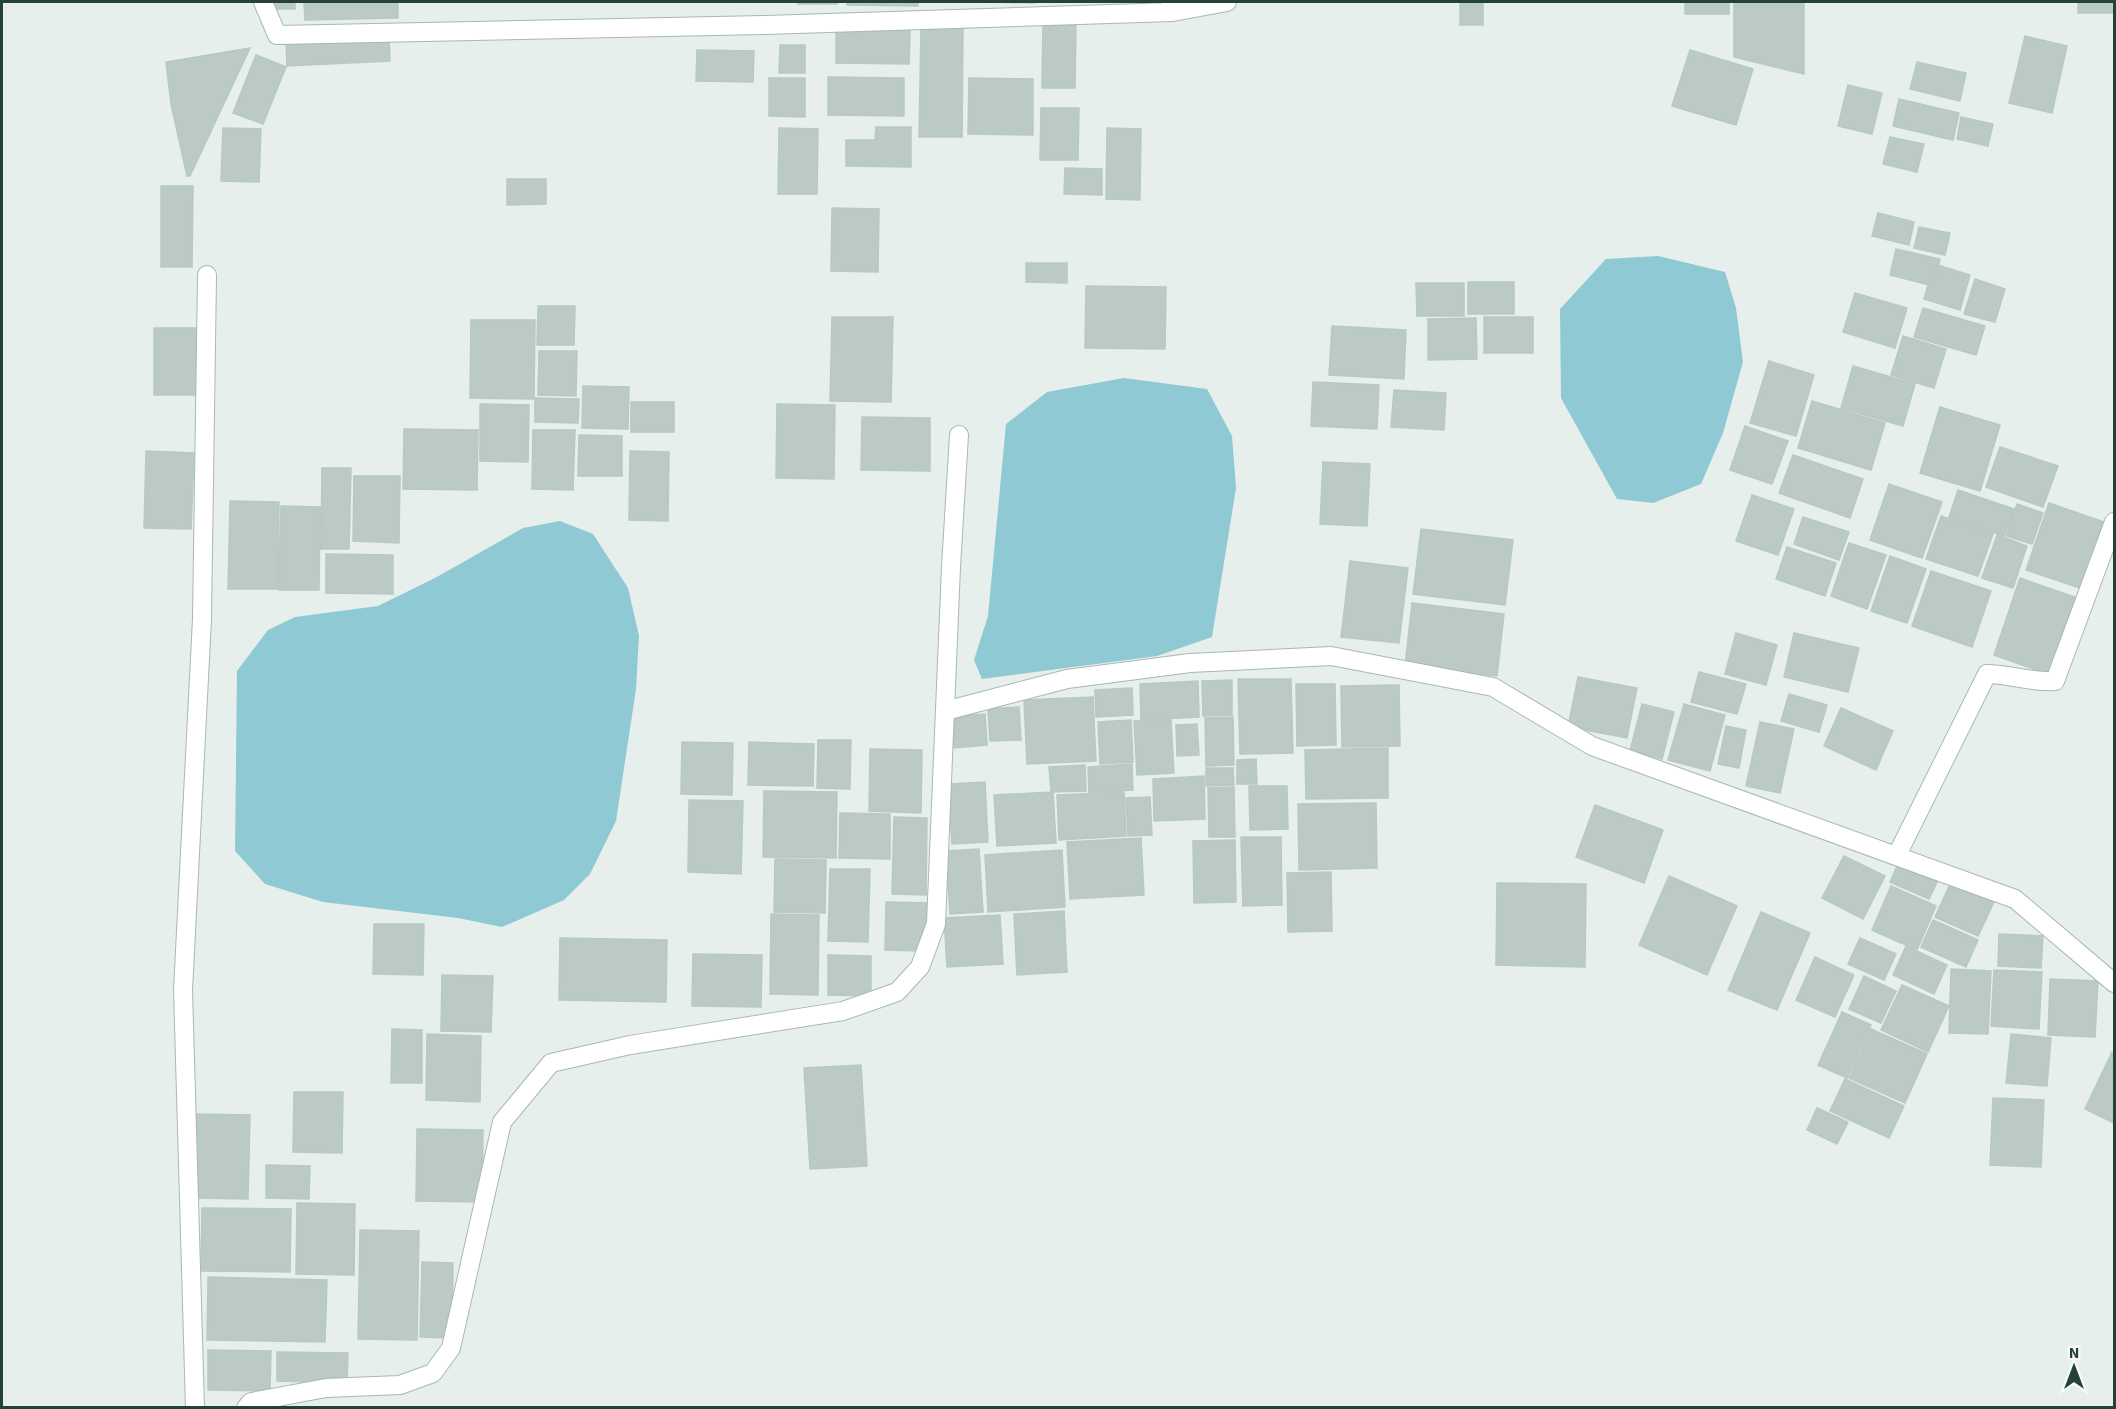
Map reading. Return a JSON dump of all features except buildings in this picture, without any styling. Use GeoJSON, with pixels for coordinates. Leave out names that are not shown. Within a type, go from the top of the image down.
{"type":"FeatureCollection","features":[{"type":"Feature","properties":{"kind":"street"},"geometry":{"type":"LineString","coordinates":[[263,2],[277,35],[765,25],[1172,7],[1227,2]]}},
{"type":"Feature","properties":{"kind":"street"},"geometry":{"type":"LineString","coordinates":[[195,1407],[183,990],[201,619],[207,275]]}},
{"type":"Feature","properties":{"kind":"street"},"geometry":{"type":"LineString","coordinates":[[246,1407],[251,1402],[326,1388],[400,1386],[433,1373],[451,1348],[502,1122],[551,1063],[630,1045],[843,1011],[897,992],[920,967],[936,924],[959,435]]}},
{"type":"Feature","properties":{"kind":"street"},"geometry":{"type":"LineString","coordinates":[[1897,855],[1987,674],[2009,674],[2033,681],[2055,681],[2115,522]]}},
{"type":"Feature","properties":{"kind":"street"},"geometry":{"type":"LineString","coordinates":[[945,711],[1067,679],[1190,663],[1331,656],[1492,687],[1592,746],[2015,899],[2115,983]]}},
{"type":"Feature","properties":{"kind":"water"},"geometry":{"type":"Polygon","coordinates":[[[1658,256],[1725,272],[1736,308],[1743,362],[1723,433],[1701,484],[1653,503],[1617,499],[1561,398],[1560,309],[1606,259],[1658,256]]]}},
{"type":"Feature","properties":{"kind":"water"},"geometry":{"type":"Polygon","coordinates":[[[1124,378],[1207,389],[1232,436],[1236,488],[1212,637],[1157,656],[982,679],[974,660],[988,616],[1006,424],[1047,392],[1124,378]]]}},
{"type":"Feature","properties":{"kind":"water"},"geometry":{"type":"Polygon","coordinates":[[[560,521],[593,534],[628,588],[639,636],[636,689],[616,821],[590,874],[564,900],[502,927],[458,918],[323,902],[265,884],[235,851],[237,671],[268,630],[295,617],[378,606],[435,578],[523,528],[560,521]]]}}]}
